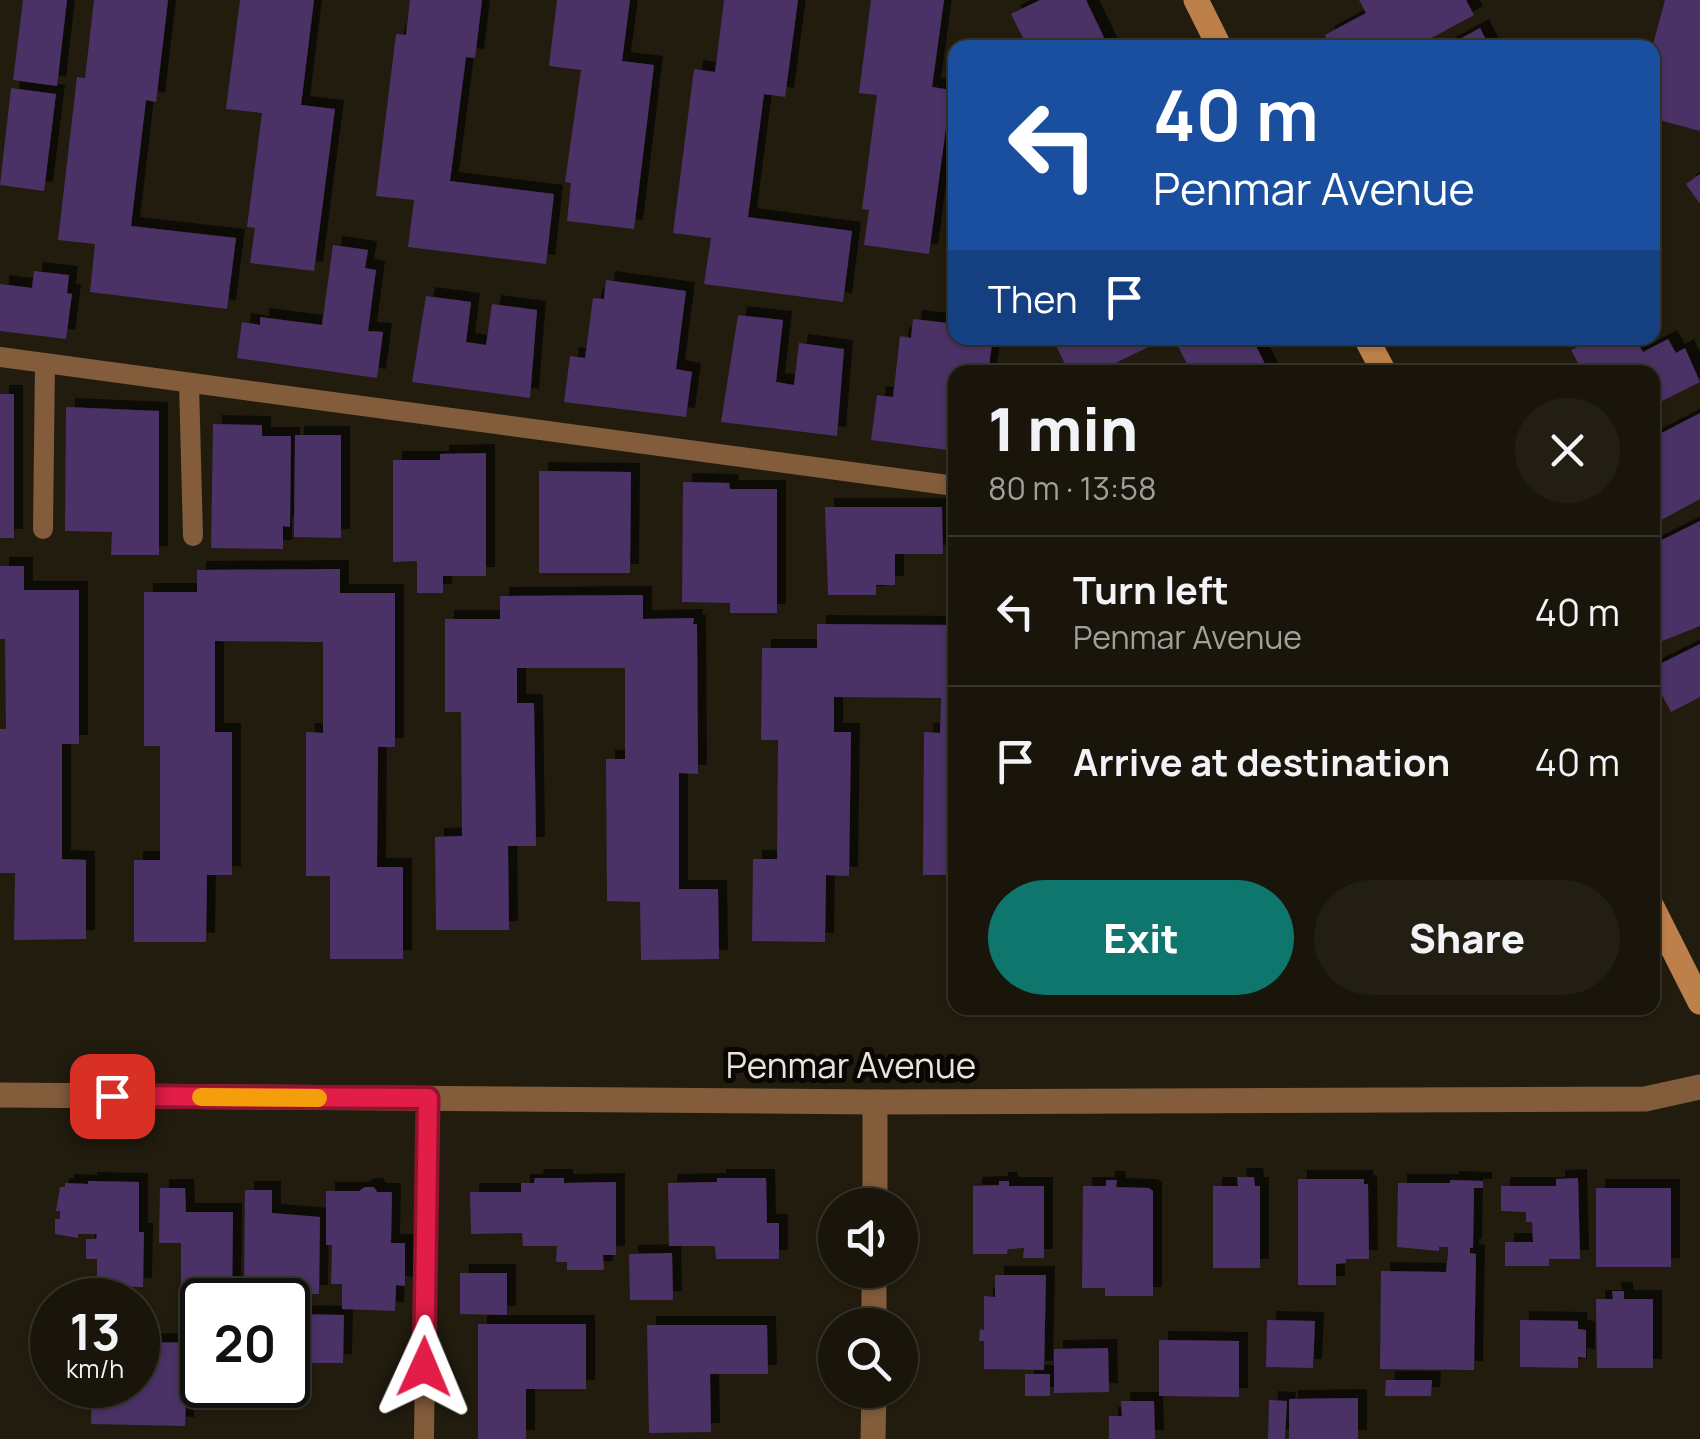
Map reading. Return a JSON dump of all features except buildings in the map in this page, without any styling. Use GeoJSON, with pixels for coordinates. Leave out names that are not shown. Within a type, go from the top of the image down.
{"type":"FeatureCollection","features":[{"type":"Feature","properties":{"kind":"street"},"geometry":{"type":"LineString","coordinates":[[1196,0],[1216,40]]}},
{"type":"Feature","properties":{"kind":"street"},"geometry":{"type":"LineString","coordinates":[[1660,922],[1700,1002]]}},
{"type":"Feature","properties":{"kind":"street","name":"Penmar Avenue"},"geometry":{"type":"LineString","coordinates":[[0,1095],[876,1102],[1645,1099],[1700,1088]]}},
{"type":"Feature","properties":{"kind":"street"},"geometry":{"type":"LineString","coordinates":[[875,1188],[876,1102]]}},
{"type":"Feature","properties":{"kind":"street"},"geometry":{"type":"LineString","coordinates":[[874,1408],[874,1439]]}},
{"type":"Feature","properties":{"kind":"lane"},"geometry":{"type":"LineString","coordinates":[[0,357],[948,485]]}},
{"type":"Feature","properties":{"kind":"lane"},"geometry":{"type":"LineString","coordinates":[[44,363],[44,529]]}},
{"type":"Feature","properties":{"kind":"lane"},"geometry":{"type":"LineString","coordinates":[[189,383],[193,536]]}},
{"type":"Feature","properties":{"kind":"lane"},"geometry":{"type":"LineString","coordinates":[[424,1439],[428,1098]]}},
{"type":"Feature","properties":{"kind":"slow traffic"},"geometry":{"type":"LineString","coordinates":[[201,1097],[318,1098]]}},
{"type":"Feature","properties":{"kind":"route"},"geometry":{"type":"LineString","coordinates":[[112,1096],[428,1098],[424,1367]]}}]}
